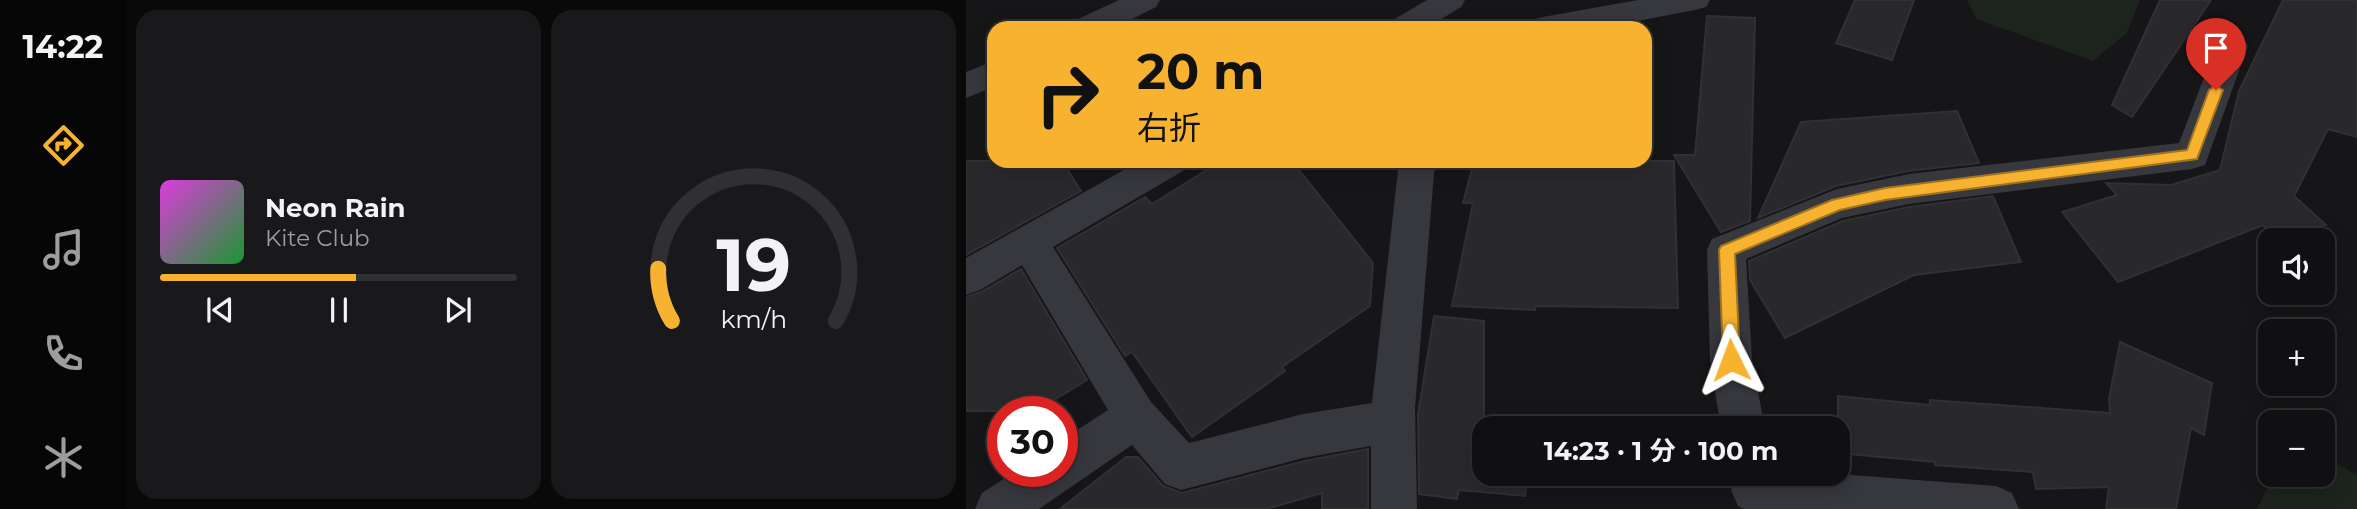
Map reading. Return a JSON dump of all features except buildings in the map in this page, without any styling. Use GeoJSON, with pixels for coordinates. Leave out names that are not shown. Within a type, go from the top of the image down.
{"type":"FeatureCollection","features":[{"type":"Feature","properties":{"kind":"street"},"geometry":{"type":"LineString","coordinates":[[1102,21],[1145,0]]}},
{"type":"Feature","properties":{"kind":"street"},"geometry":{"type":"LineString","coordinates":[[1581,21],[1695,0]]}},
{"type":"Feature","properties":{"kind":"street"},"geometry":{"type":"LineString","coordinates":[[1428,9],[1446,21]]}},
{"type":"Feature","properties":{"kind":"street"},"geometry":{"type":"LineString","coordinates":[[1741,416],[1731,360],[1727,250],[1837,204],[1885,194],[2192,155],[2232,46]]}},
{"type":"Feature","properties":{"kind":"street"},"geometry":{"type":"LineString","coordinates":[[966,86],[987,76]]}},
{"type":"Feature","properties":{"kind":"street"},"geometry":{"type":"LineString","coordinates":[[966,278],[1158,168]]}},
{"type":"Feature","properties":{"kind":"street"},"geometry":{"type":"LineString","coordinates":[[1394,509],[1393,421],[1416,168]]}},
{"type":"Feature","properties":{"kind":"street"},"geometry":{"type":"LineString","coordinates":[[1029,242],[1136,417],[1181,468],[1303,436],[1393,421]]}},
{"type":"Feature","properties":{"kind":"street"},"geometry":{"type":"LineString","coordinates":[[1078,455],[1136,417]]}},
{"type":"Feature","properties":{"kind":"street"},"geometry":{"type":"LineString","coordinates":[[998,509],[1032,487]]}},
{"type":"Feature","properties":{"kind":"street"},"geometry":{"type":"LineString","coordinates":[[1754,491],[1996,509]]}},
{"type":"Feature","properties":{"kind":"shaded area"},"geometry":{"type":"Polygon","coordinates":[[[1967,0],[2140,0],[2127,33],[2093,61],[1976,19],[1967,0]]]}},
{"type":"Feature","properties":{"kind":"shaded area"},"geometry":{"type":"Polygon","coordinates":[[[2335,462],[2357,475],[2357,509],[2257,509],[2268,487],[2335,487],[2335,462]]]}},
{"type":"Feature","properties":{"kind":"route"},"geometry":{"type":"LineString","coordinates":[[1731,360],[1727,250],[1837,204],[1909,189],[2192,155],[2216,90]]}}]}
